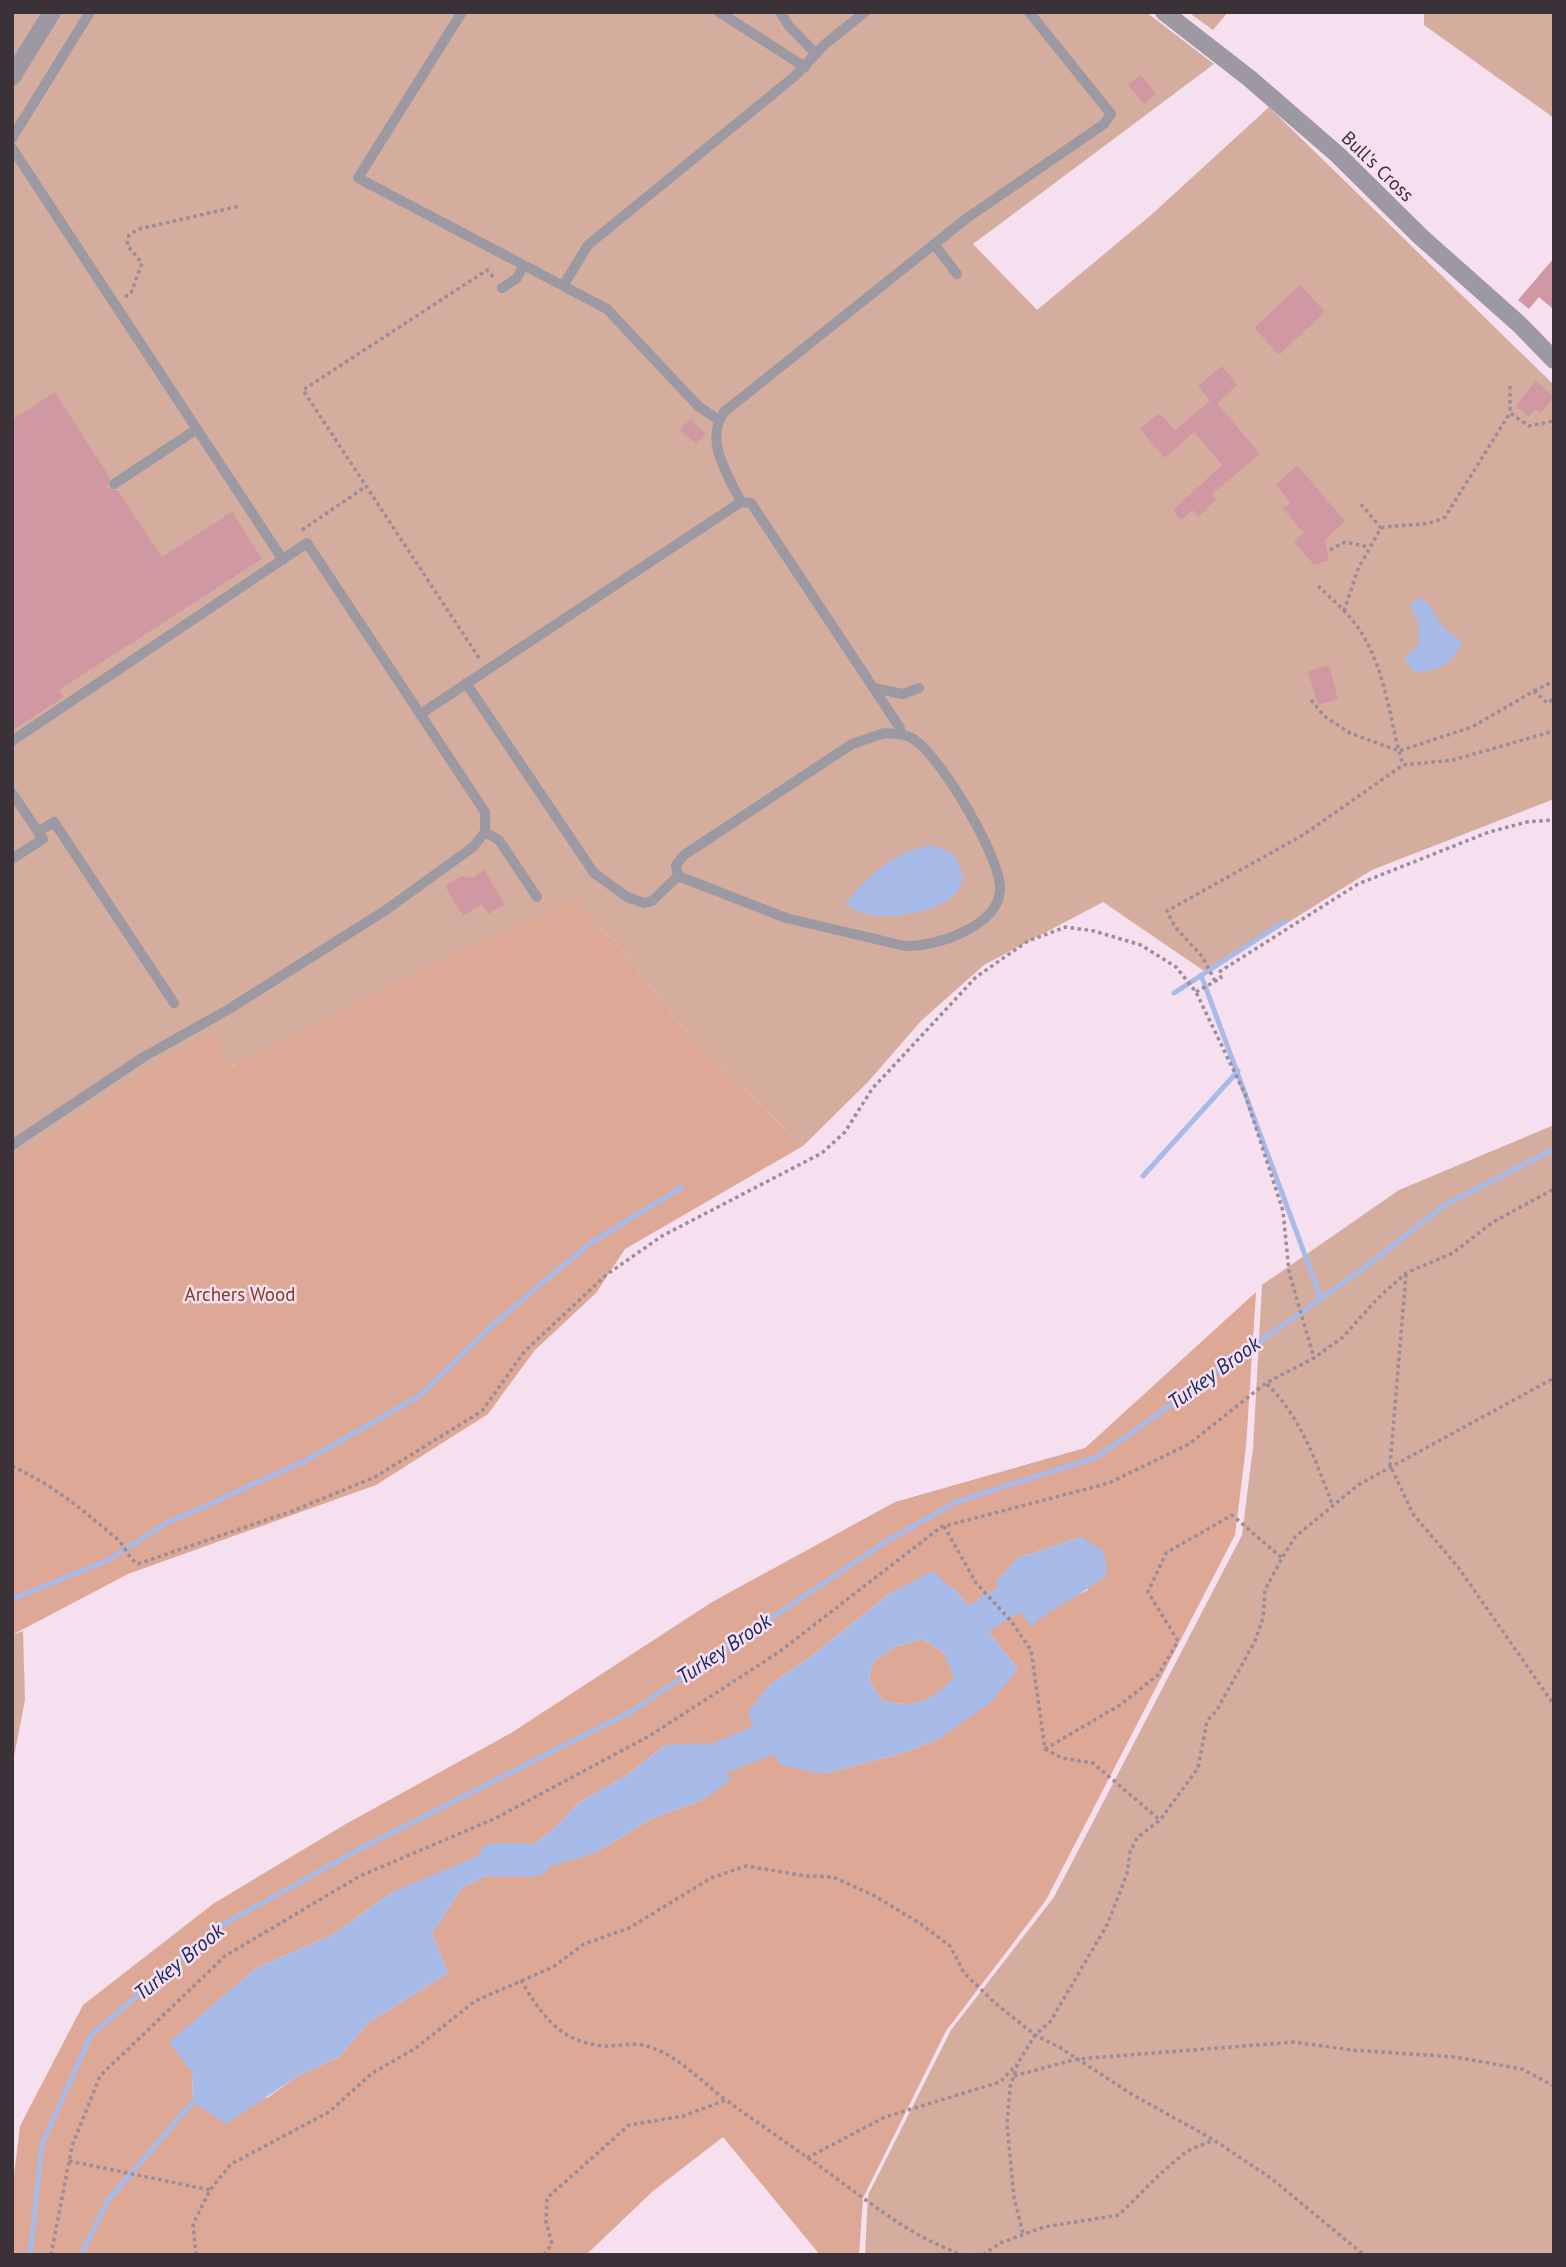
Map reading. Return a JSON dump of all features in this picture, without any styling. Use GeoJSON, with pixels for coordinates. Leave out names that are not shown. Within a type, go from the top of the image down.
{"type":"FeatureCollection","features":[{"type":"Feature","properties":{"kind":"street"},"geometry":{"type":"LineString","coordinates":[[12,77],[52,12]]}},
{"type":"Feature","properties":{"kind":"street","name":"Bull's Cross"},"geometry":{"type":"LineString","coordinates":[[1164,12],[1249,78],[1338,155],[1421,237],[1551,352]]}},
{"type":"Feature","properties":{"kind":"lane"},"geometry":{"type":"LineString","coordinates":[[12,138],[90,12]]}},
{"type":"Feature","properties":{"kind":"lane"},"geometry":{"type":"LineString","coordinates":[[462,12],[358,178],[607,309],[699,407],[719,420]]}},
{"type":"Feature","properties":{"kind":"lane"},"geometry":{"type":"LineString","coordinates":[[719,12],[804,67]]}},
{"type":"Feature","properties":{"kind":"lane"},"geometry":{"type":"LineString","coordinates":[[780,12],[795,34],[816,54]]}},
{"type":"Feature","properties":{"kind":"lane"},"geometry":{"type":"LineString","coordinates":[[563,286],[588,245],[804,67],[865,12]]}},
{"type":"Feature","properties":{"kind":"lane"},"geometry":{"type":"LineString","coordinates":[[740,502],[720,458],[716,439],[719,420],[724,412],[934,244],[1104,124],[1111,114],[1029,12]]}},
{"type":"Feature","properties":{"kind":"lane"},"geometry":{"type":"LineString","coordinates":[[12,148],[283,560]]}},
{"type":"Feature","properties":{"kind":"lane"},"geometry":{"type":"LineString","coordinates":[[934,244],[957,274]]}},
{"type":"Feature","properties":{"kind":"lane"},"geometry":{"type":"LineString","coordinates":[[502,288],[517,278],[523,266]]}},
{"type":"Feature","properties":{"kind":"lane"},"geometry":{"type":"LineString","coordinates":[[114,484],[197,429]]}},
{"type":"Feature","properties":{"kind":"lane"},"geometry":{"type":"LineString","coordinates":[[422,713],[740,502],[751,503],[900,728],[900,734]]}},
{"type":"Feature","properties":{"kind":"lane"},"geometry":{"type":"LineString","coordinates":[[12,741],[307,544],[422,713],[485,812],[485,832],[473,848],[386,909],[229,1009],[142,1058],[12,1145]]}},
{"type":"Feature","properties":{"kind":"lane"},"geometry":{"type":"LineString","coordinates":[[466,683],[594,873],[627,897],[644,903],[652,901],[678,876]]}},
{"type":"Feature","properties":{"kind":"lane"},"geometry":{"type":"LineString","coordinates":[[874,688],[903,694],[919,688]]}},
{"type":"Feature","properties":{"kind":"lane"},"geometry":{"type":"LineString","coordinates":[[884,733],[914,738],[945,774],[977,827],[999,876],[1000,889],[994,907],[966,930],[949,939],[919,947],[873,941],[786,918],[678,876],[676,865],[684,855],[852,744],[884,733]]}},
{"type":"Feature","properties":{"kind":"lane"},"geometry":{"type":"LineString","coordinates":[[12,793],[43,839],[12,859]]}},
{"type":"Feature","properties":{"kind":"lane"},"geometry":{"type":"LineString","coordinates":[[38,832],[54,822],[174,1003]]}},
{"type":"Feature","properties":{"kind":"lane"},"geometry":{"type":"LineString","coordinates":[[485,832],[499,840],[537,897]]}},
{"type":"Feature","properties":{"kind":"path"},"geometry":{"type":"LineString","coordinates":[[114,304],[131,293],[142,263],[127,245],[129,235],[139,229],[240,206]]}},
{"type":"Feature","properties":{"kind":"path"},"geometry":{"type":"LineString","coordinates":[[486,669],[303,390],[487,270],[502,288]]}},
{"type":"Feature","properties":{"kind":"path"},"geometry":{"type":"LineString","coordinates":[[1344,611],[1369,547],[1381,528],[1413,523],[1431,526],[1445,517],[1510,413],[1510,386]]}},
{"type":"Feature","properties":{"kind":"path"},"geometry":{"type":"LineString","coordinates":[[1510,413],[1529,426],[1554,421]]}},
{"type":"Feature","properties":{"kind":"path"},"geometry":{"type":"LineString","coordinates":[[307,544],[301,528],[365,487]]}},
{"type":"Feature","properties":{"kind":"path"},"geometry":{"type":"LineString","coordinates":[[1360,503],[1381,528]]}},
{"type":"Feature","properties":{"kind":"path"},"geometry":{"type":"LineString","coordinates":[[1330,550],[1345,542],[1369,547]]}},
{"type":"Feature","properties":{"kind":"path"},"geometry":{"type":"LineString","coordinates":[[1318,586],[1344,611],[1365,639],[1392,715],[1403,765]]}},
{"type":"Feature","properties":{"kind":"path"},"geometry":{"type":"LineString","coordinates":[[1311,700],[1324,716],[1349,733],[1399,751],[1472,727],[1554,681]]}},
{"type":"Feature","properties":{"kind":"path"},"geometry":{"type":"LineString","coordinates":[[1534,691],[1547,703],[1554,699]]}},
{"type":"Feature","properties":{"kind":"path"},"geometry":{"type":"LineString","coordinates":[[1215,981],[1202,956],[1175,928],[1167,911],[1303,835],[1403,765],[1452,761],[1554,731]]}},
{"type":"Feature","properties":{"kind":"path"},"geometry":{"type":"LineString","coordinates":[[1194,990],[1220,978],[1219,972],[1358,884],[1489,832],[1527,822],[1554,820]]}},
{"type":"Feature","properties":{"kind":"path"},"geometry":{"type":"LineString","coordinates":[[12,1466],[51,1485],[121,1542],[129,1556],[138,1564],[375,1477],[482,1411],[524,1352],[606,1275],[663,1236],[822,1153],[845,1132],[872,1089],[976,977],[1028,940],[1066,927],[1094,931],[1141,945],[1175,967],[1194,990],[1245,1094],[1283,1211],[1289,1272],[1314,1357]]}},
{"type":"Feature","properties":{"kind":"path"},"geometry":{"type":"LineString","coordinates":[[51,2255],[69,2161],[100,2076],[225,1956],[360,1875],[496,1818],[651,1735],[779,1653],[943,1526],[1109,1483],[1189,1444],[1266,1383],[1314,1357],[1343,1337],[1377,1299],[1406,1273],[1453,1253],[1493,1222],[1553,1191]]}},
{"type":"Feature","properties":{"kind":"path"},"geometry":{"type":"LineString","coordinates":[[1406,1273],[1390,1465],[1413,1514],[1458,1567],[1554,1706]]}},
{"type":"Feature","properties":{"kind":"path"},"geometry":{"type":"LineString","coordinates":[[807,2158],[885,2117],[1000,2082],[1018,2063],[1035,2035],[1050,2022],[1107,1925],[1127,1874],[1130,1852],[1137,1838],[1160,1820],[1198,1768],[1207,1721],[1217,1710],[1255,1641],[1263,1618],[1265,1590],[1295,1537],[1332,1504],[1390,1465],[1554,1378]]}},
{"type":"Feature","properties":{"kind":"path"},"geometry":{"type":"LineString","coordinates":[[1266,1383],[1286,1402],[1310,1448],[1332,1504]]}},
{"type":"Feature","properties":{"kind":"path"},"geometry":{"type":"LineString","coordinates":[[1045,1749],[1119,1705],[1158,1675],[1178,1641],[1148,1592],[1166,1553],[1232,1515],[1282,1558]]}},
{"type":"Feature","properties":{"kind":"path"},"geometry":{"type":"LineString","coordinates":[[943,1526],[976,1583],[1011,1621],[1031,1650],[1045,1749]]}},
{"type":"Feature","properties":{"kind":"path"},"geometry":{"type":"LineString","coordinates":[[1045,1749],[1062,1758],[1093,1763],[1160,1820]]}},
{"type":"Feature","properties":{"kind":"path"},"geometry":{"type":"LineString","coordinates":[[196,2255],[193,2224],[210,2190],[231,2164],[329,2112],[371,2074],[416,2048],[475,2001],[553,1967],[584,1944],[629,1928],[711,1878],[746,1866],[833,1877],[874,1896],[921,1924],[950,1946],[964,1972],[987,1996],[1035,2035],[1133,2095],[1214,2140],[1272,2179],[1364,2255]]}},
{"type":"Feature","properties":{"kind":"path"},"geometry":{"type":"LineString","coordinates":[[521,1980],[551,2024],[575,2041],[604,2046],[644,2045],[677,2057],[726,2100],[879,2212],[918,2236],[963,2255]]}},
{"type":"Feature","properties":{"kind":"path"},"geometry":{"type":"LineString","coordinates":[[1014,2076],[1077,2059],[1295,2042],[1351,2050],[1455,2057],[1521,2069],[1554,2086]]}},
{"type":"Feature","properties":{"kind":"path"},"geometry":{"type":"LineString","coordinates":[[1018,2063],[1007,2124],[1014,2198],[1023,2233]]}},
{"type":"Feature","properties":{"kind":"path"},"geometry":{"type":"LineString","coordinates":[[544,2255],[552,2244],[546,2222],[547,2198],[629,2125],[683,2116],[710,2103],[726,2100]]}},
{"type":"Feature","properties":{"kind":"path"},"geometry":{"type":"LineString","coordinates":[[983,2255],[1023,2233],[1119,2215],[1187,2151],[1214,2140]]}},
{"type":"Feature","properties":{"kind":"path"},"geometry":{"type":"LineString","coordinates":[[69,2161],[210,2190]]}},
{"type":"Feature","properties":{"kind":"shaded area"},"geometry":{"type":"Polygon","coordinates":[[[12,12],[1146,12],[1214,64],[973,244],[1037,310],[1151,215],[1269,107],[1554,385],[1554,799],[1372,870],[1207,973],[1103,902],[984,965],[921,1021],[868,1082],[803,1146],[690,1037],[614,940],[594,926],[231,1066],[211,1035],[12,1161],[12,12]]]}},
{"type":"Feature","properties":{"kind":"shaded area"},"geometry":{"type":"Polygon","coordinates":[[[1188,12],[1228,12],[1213,30],[1188,12]]]}},
{"type":"Feature","properties":{"kind":"shaded area"},"geometry":{"type":"Polygon","coordinates":[[[1424,12],[1554,12],[1554,118],[1424,25],[1424,12]]]}},
{"type":"Feature","properties":{"kind":"shaded area"},"geometry":{"type":"Polygon","coordinates":[[[1554,1125],[1554,2255],[865,2255],[868,2195],[951,2030],[1054,1897],[1242,1535],[1253,1448],[1262,1285],[1399,1190],[1554,1125]]]}},
{"type":"Feature","properties":{"kind":"shaded area"},"geometry":{"type":"Polygon","coordinates":[[[23,1631],[25,1700],[12,1767],[12,1635],[23,1631]]]}},
{"type":"Feature","properties":{"kind":"green space","name":"Archers Wood"},"geometry":{"type":"Polygon","coordinates":[[[577,899],[594,926],[614,940],[690,1037],[803,1146],[625,1249],[596,1293],[535,1350],[488,1414],[376,1485],[128,1574],[12,1635],[12,1161],[148,1069],[211,1034],[232,1066],[463,950],[577,899]]]}},
{"type":"Feature","properties":{"kind":"green space"},"geometry":{"type":"Polygon","coordinates":[[[1256,1292],[1246,1447],[1235,1535],[1046,1900],[946,2031],[863,2198],[859,2255],[820,2255],[723,2137],[653,2191],[586,2255],[12,2255],[12,2191],[20,2126],[83,2005],[213,1904],[344,1825],[511,1733],[712,1602],[895,1502],[1085,1448],[1256,1292]],[[1081,1537],[1017,1558],[997,1582],[1031,1625],[1055,1606],[1088,1590],[1081,1537]],[[932,1572],[889,1594],[809,1658],[768,1686],[823,1774],[903,1753],[937,1740],[1018,1669],[958,1593],[932,1572]],[[665,1745],[627,1775],[578,1803],[557,1826],[525,1851],[595,1853],[653,1818],[703,1800],[665,1745]],[[498,1870],[392,1892],[332,1935],[256,1968],[170,2042],[192,2071],[193,2102],[267,2098],[298,2076],[339,2057],[368,2023],[448,1973],[432,1933],[462,1888],[498,1870]]]}},
{"type":"Feature","properties":{"kind":"green space"},"geometry":{"type":"Polygon","coordinates":[[[922,1639],[943,1652],[955,1677],[923,1701],[906,1704],[883,1701],[869,1680],[873,1662],[895,1647],[922,1639]]]}},
{"type":"Feature","properties":{"kind":"water"},"geometry":{"type":"Polygon","coordinates":[[[1415,599],[1423,599],[1442,626],[1462,642],[1449,661],[1429,671],[1413,671],[1404,658],[1419,644],[1417,619],[1410,605],[1415,599]]]}},
{"type":"Feature","properties":{"kind":"water"},"geometry":{"type":"Polygon","coordinates":[[[935,846],[952,854],[961,870],[961,884],[954,895],[943,903],[927,910],[893,916],[865,914],[845,904],[874,874],[897,857],[922,847],[935,846]]]}},
{"type":"Feature","properties":{"kind":"water"},"geometry":{"type":"Polygon","coordinates":[[[1081,1537],[1104,1551],[1107,1575],[1031,1626],[996,1582],[1017,1558],[1081,1537]]]}},
{"type":"Feature","properties":{"kind":"water"},"geometry":{"type":"Polygon","coordinates":[[[932,1571],[958,1593],[1018,1669],[990,1703],[937,1740],[903,1753],[823,1774],[782,1765],[753,1729],[748,1712],[768,1686],[809,1658],[889,1594],[932,1571]],[[922,1639],[895,1647],[873,1662],[869,1680],[883,1701],[905,1704],[923,1701],[954,1677],[943,1652],[922,1639]]]}},
{"type":"Feature","properties":{"kind":"water"},"geometry":{"type":"Polygon","coordinates":[[[707,1743],[731,1780],[703,1800],[653,1818],[595,1853],[542,1869],[525,1851],[557,1826],[578,1803],[627,1775],[665,1745],[707,1743]]]}},
{"type":"Feature","properties":{"kind":"water"},"geometry":{"type":"Polygon","coordinates":[[[490,1851],[498,1870],[462,1888],[432,1933],[448,1973],[368,2023],[339,2057],[298,2076],[226,2124],[193,2102],[192,2072],[169,2042],[256,1968],[332,1935],[392,1892],[490,1851]]]}},
{"type":"Feature","properties":{"kind":"building"},"geometry":{"type":"Polygon","coordinates":[[[1141,75],[1156,94],[1144,104],[1128,85],[1141,75]]]}},
{"type":"Feature","properties":{"kind":"building"},"geometry":{"type":"Polygon","coordinates":[[[1554,258],[1554,310],[1539,297],[1529,309],[1518,300],[1554,258]]]}},
{"type":"Feature","properties":{"kind":"building"},"geometry":{"type":"Polygon","coordinates":[[[1300,285],[1325,312],[1279,355],[1254,328],[1300,285]]]}},
{"type":"Feature","properties":{"kind":"building"},"geometry":{"type":"Polygon","coordinates":[[[1222,366],[1237,385],[1217,403],[1260,454],[1212,494],[1217,499],[1198,517],[1193,510],[1181,520],[1173,510],[1222,465],[1194,432],[1165,458],[1140,429],[1159,413],[1175,430],[1210,401],[1198,386],[1222,366]]]}},
{"type":"Feature","properties":{"kind":"building"},"geometry":{"type":"Polygon","coordinates":[[[1536,381],[1554,397],[1541,413],[1536,409],[1529,417],[1516,406],[1536,381]]]}},
{"type":"Feature","properties":{"kind":"building"},"geometry":{"type":"Polygon","coordinates":[[[55,392],[110,478],[107,488],[118,491],[162,557],[232,512],[262,559],[59,690],[64,697],[12,731],[12,420],[55,392]]]}},
{"type":"Feature","properties":{"kind":"building"},"geometry":{"type":"Polygon","coordinates":[[[690,419],[706,434],[696,444],[680,430],[690,419]]]}},
{"type":"Feature","properties":{"kind":"building"},"geometry":{"type":"Polygon","coordinates":[[[1297,465],[1345,521],[1325,540],[1329,560],[1314,565],[1294,542],[1304,533],[1283,509],[1291,503],[1276,485],[1297,465]]]}},
{"type":"Feature","properties":{"kind":"building"},"geometry":{"type":"Polygon","coordinates":[[[1329,665],[1338,699],[1318,705],[1308,671],[1329,665]]]}},
{"type":"Feature","properties":{"kind":"building"},"geometry":{"type":"Polygon","coordinates":[[[484,870],[505,904],[488,914],[482,904],[463,916],[445,886],[461,876],[472,878],[484,870]]]}},
{"type":"Feature","properties":{"kind":"waterway"},"geometry":{"type":"LineString","coordinates":[[1174,993],[1285,921]]}},
{"type":"Feature","properties":{"kind":"waterway"},"geometry":{"type":"LineString","coordinates":[[1201,975],[1321,1298]]}},
{"type":"Feature","properties":{"kind":"waterway"},"geometry":{"type":"LineString","coordinates":[[1143,1176],[1238,1071]]}},
{"type":"Feature","properties":{"kind":"waterway","name":"Turkey Brook"},"geometry":{"type":"LineString","coordinates":[[30,2255],[42,2144],[91,2035],[220,1926],[358,1850],[632,1711],[885,1542],[956,1502],[1097,1457],[1361,1270],[1443,1206],[1554,1149]]}},
{"type":"Feature","properties":{"kind":"waterway"},"geometry":{"type":"LineString","coordinates":[[12,1599],[106,1561],[165,1524],[305,1461],[419,1396],[496,1322],[589,1244],[682,1187]]}},
{"type":"Feature","properties":{"kind":"waterway"},"geometry":{"type":"LineString","coordinates":[[979,1618],[1010,1599]]}},
{"type":"Feature","properties":{"kind":"waterway"},"geometry":{"type":"LineString","coordinates":[[717,1759],[762,1741]]}},
{"type":"Feature","properties":{"kind":"waterway"},"geometry":{"type":"LineString","coordinates":[[494,1860],[534,1860]]}},
{"type":"Feature","properties":{"kind":"waterway"},"geometry":{"type":"LineString","coordinates":[[81,2255],[108,2200],[193,2102]]}}]}
